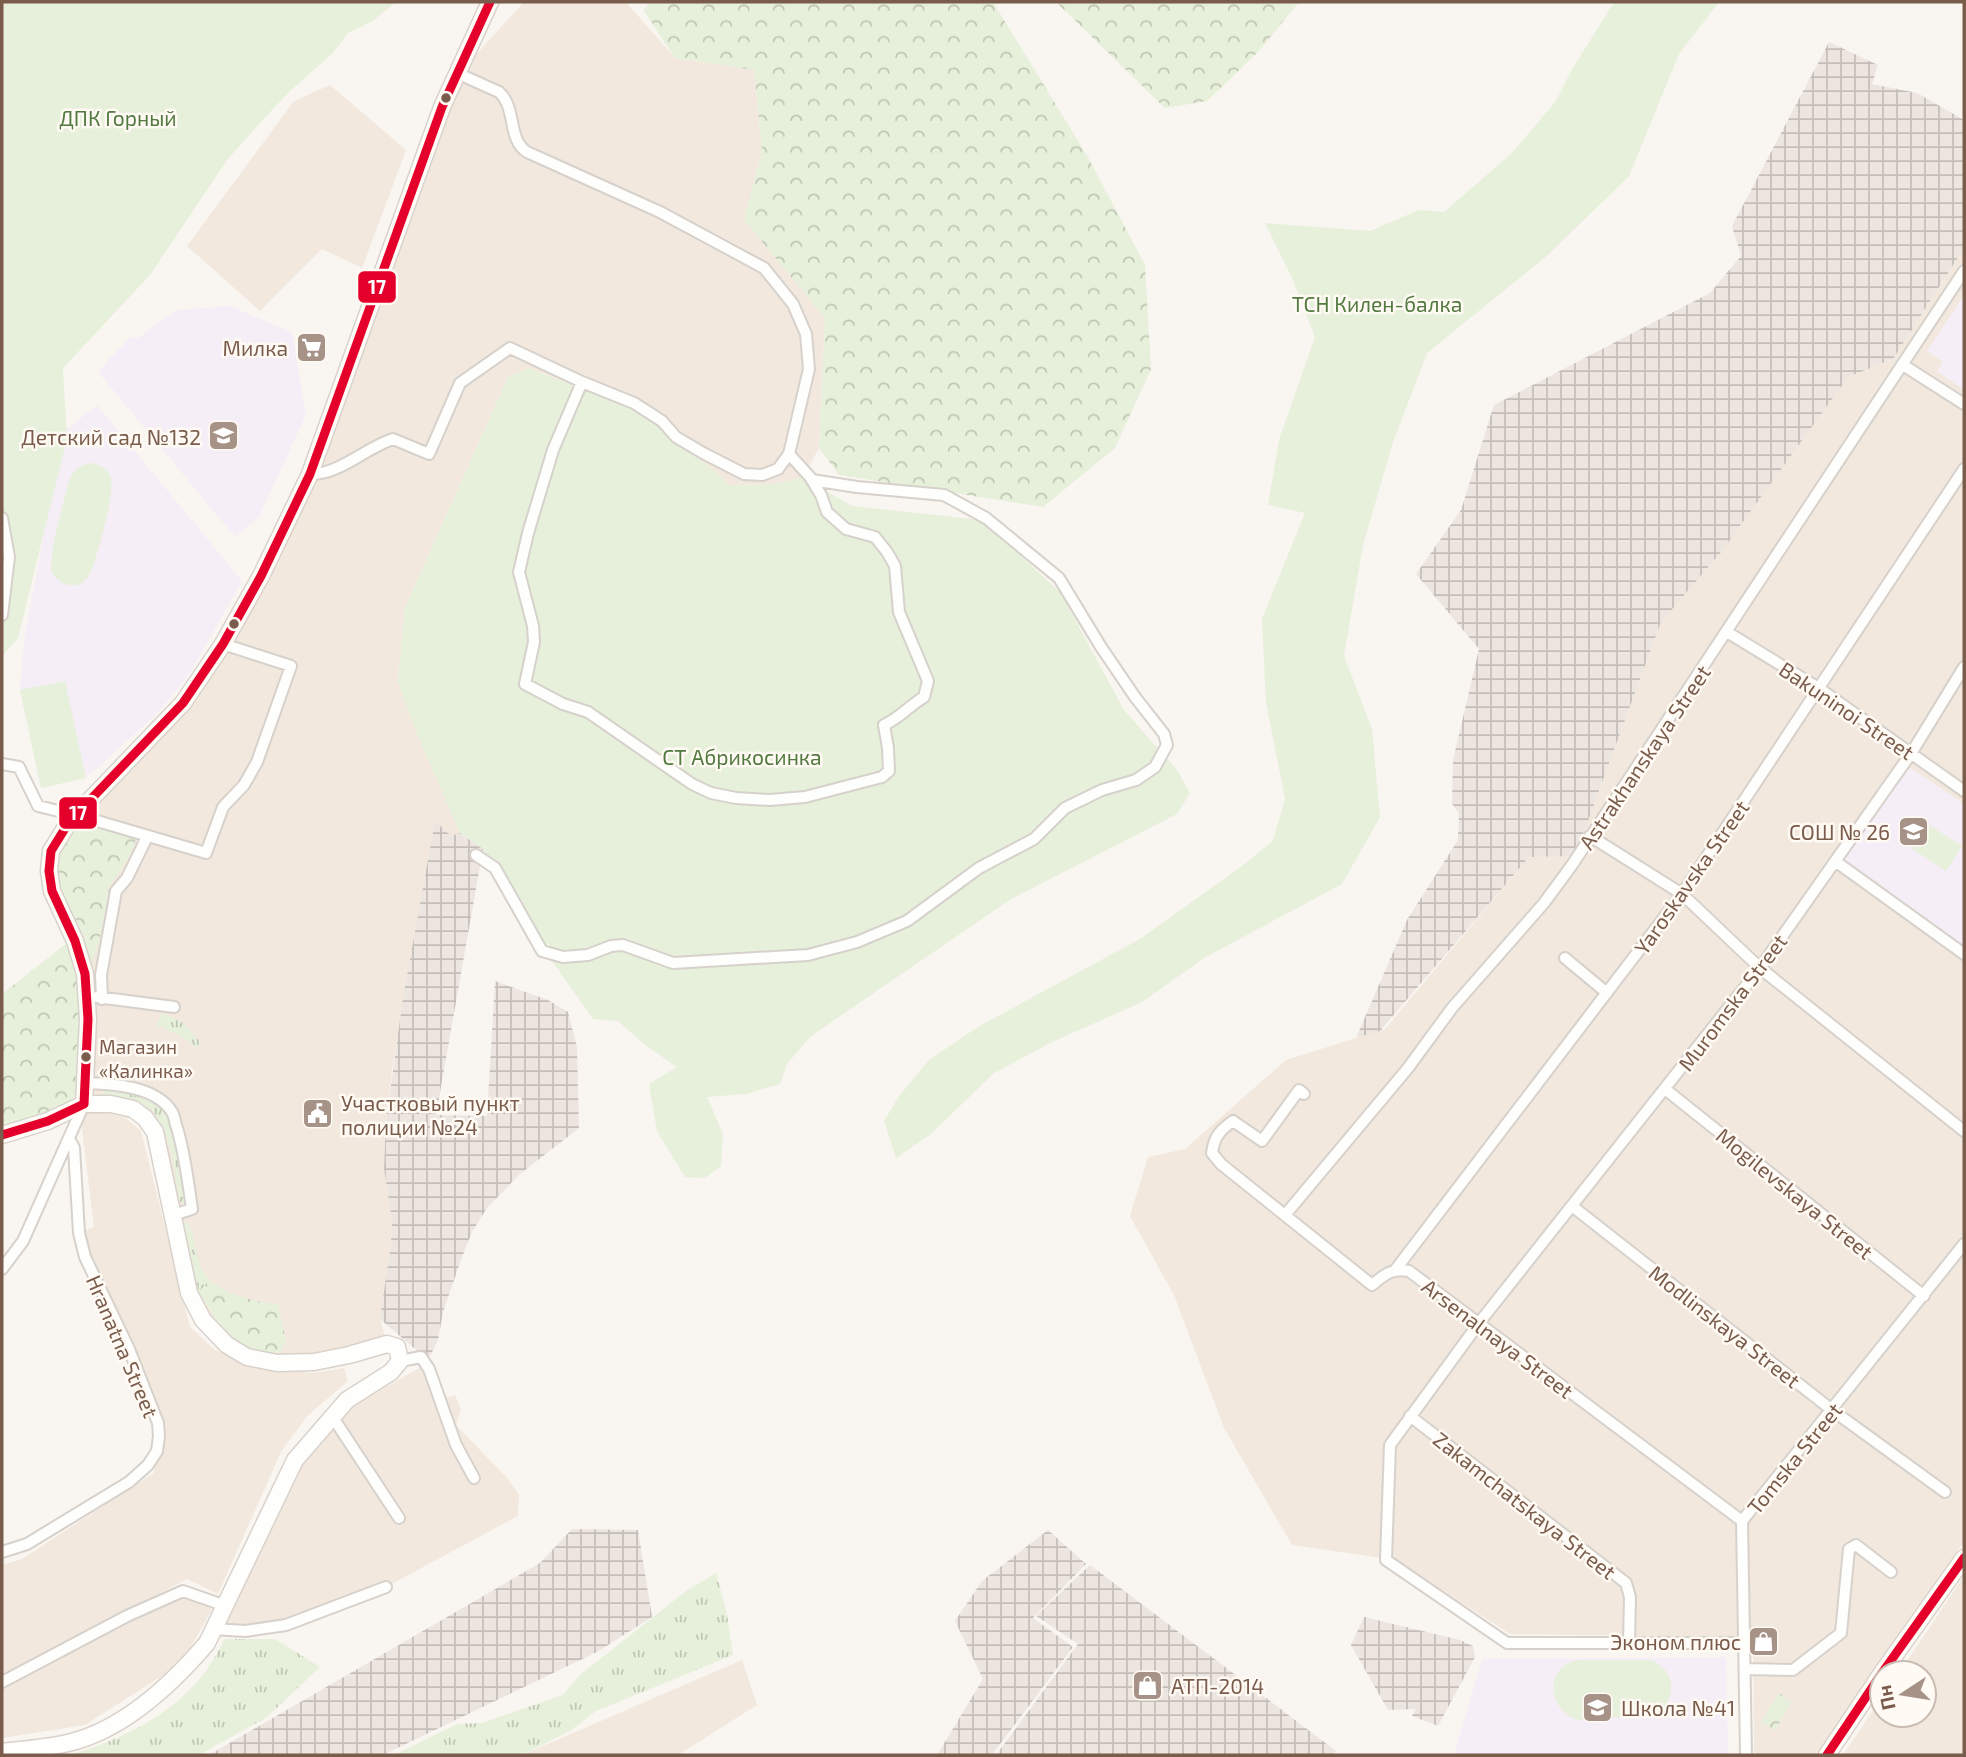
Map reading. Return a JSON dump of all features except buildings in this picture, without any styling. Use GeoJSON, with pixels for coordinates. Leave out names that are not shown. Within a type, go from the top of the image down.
{"type":"FeatureCollection","features":[{"type":"Feature","properties":{"kind":"main road"},"geometry":{"type":"LineString","coordinates":[[84,1104],[95,996],[75,941],[52,891],[49,871],[51,851],[75,816],[183,703],[223,644],[261,576],[310,474],[457,73],[490,2]]}},
{"type":"Feature","properties":{"kind":"main road"},"geometry":{"type":"LineString","coordinates":[[2,1135],[48,1121],[84,1104],[111,1104],[134,1109],[145,1118],[157,1141],[189,1293],[202,1320],[227,1345],[247,1357],[277,1363],[314,1362],[387,1345],[398,1354],[391,1372],[347,1400],[295,1460],[207,1643],[185,1668],[135,1710],[105,1730],[48,1747],[2,1752]]}},
{"type":"Feature","properties":{"kind":"main road"},"geometry":{"type":"LineString","coordinates":[[1892,1659],[1964,1558]]}},
{"type":"Feature","properties":{"kind":"main road"},"geometry":{"type":"LineString","coordinates":[[1827,1755],[1868,1694]]}},
{"type":"Feature","properties":{"kind":"street"},"geometry":{"type":"LineString","coordinates":[[310,474],[324,474],[377,444],[393,439],[429,454],[460,383],[510,348],[634,403],[662,421],[676,437],[744,474],[762,475],[778,469],[789,454],[809,369],[806,334],[793,303],[764,268],[660,212],[527,152],[518,144],[505,97],[457,73]]}},
{"type":"Feature","properties":{"kind":"street","name":"Astrakhanskaya Street"},"geometry":{"type":"LineString","coordinates":[[1285,1215],[1408,1068],[1452,1008],[1544,903],[1727,632],[1964,271]]}},
{"type":"Feature","properties":{"kind":"street"},"geometry":{"type":"LineString","coordinates":[[1903,365],[1964,404]]}},
{"type":"Feature","properties":{"kind":"street"},"geometry":{"type":"LineString","coordinates":[[582,382],[553,450],[519,572],[533,626],[534,642],[525,684],[563,704],[588,712],[692,784],[711,793],[736,798],[770,800],[805,797],[882,777],[889,771],[884,725],[900,718],[908,707],[924,697],[927,689],[928,681],[920,658],[898,612],[895,566],[882,543],[875,537],[846,529],[827,512],[812,480],[789,454]]}},
{"type":"Feature","properties":{"kind":"street","name":"Yaroskavska Street"},"geometry":{"type":"LineString","coordinates":[[1396,1269],[1682,894],[1820,690],[1964,469]]}},
{"type":"Feature","properties":{"kind":"street"},"geometry":{"type":"LineString","coordinates":[[476,855],[495,868],[542,951],[563,957],[588,955],[611,946],[623,945],[673,963],[808,954],[857,942],[907,922],[979,868],[1034,839],[1065,808],[1102,790],[1136,780],[1155,767],[1167,745],[1164,734],[1101,647],[1059,578],[986,518],[944,495],[812,480]]}},
{"type":"Feature","properties":{"kind":"street"},"geometry":{"type":"LineString","coordinates":[[2,519],[9,557],[2,615]]}},
{"type":"Feature","properties":{"kind":"street","name":"Bakuninoi Street"},"geometry":{"type":"LineString","coordinates":[[1727,632],[1820,690],[1964,791]]}},
{"type":"Feature","properties":{"kind":"street"},"geometry":{"type":"LineString","coordinates":[[2,764],[19,767],[38,806],[206,853],[223,807],[244,785],[257,762],[291,666],[223,644]]}},
{"type":"Feature","properties":{"kind":"street","name":"Muromska Street"},"geometry":{"type":"LineString","coordinates":[[1629,1643],[1507,1643],[1386,1560],[1390,1445],[1479,1323],[1760,968],[1912,752],[1964,667]]}},
{"type":"Feature","properties":{"kind":"street"},"geometry":{"type":"LineString","coordinates":[[1590,836],[1682,894],[1760,968],[1964,1131]]}},
{"type":"Feature","properties":{"kind":"street"},"geometry":{"type":"LineString","coordinates":[[147,837],[127,878],[116,891],[95,996],[174,1007]]}},
{"type":"Feature","properties":{"kind":"street"},"geometry":{"type":"LineString","coordinates":[[1835,861],[1964,954]]}},
{"type":"Feature","properties":{"kind":"street"},"geometry":{"type":"LineString","coordinates":[[1565,958],[1607,993]]}},
{"type":"Feature","properties":{"kind":"street"},"geometry":{"type":"LineString","coordinates":[[87,1083],[121,1084],[139,1090],[172,1113],[183,1146],[192,1209],[173,1215]]}},
{"type":"Feature","properties":{"kind":"street","name":"Mogilevskaya Street"},"geometry":{"type":"LineString","coordinates":[[1665,1089],[1924,1296]]}},
{"type":"Feature","properties":{"kind":"street"},"geometry":{"type":"LineString","coordinates":[[1304,1094],[1299,1090],[1262,1141],[1233,1121],[1213,1140],[1212,1153],[1221,1164],[1372,1285],[1386,1273],[1396,1269]]}},
{"type":"Feature","properties":{"kind":"street"},"geometry":{"type":"LineString","coordinates":[[2,1269],[23,1241],[84,1104]]}},
{"type":"Feature","properties":{"kind":"street","name":"Hranatna Street"},"geometry":{"type":"LineString","coordinates":[[2,1552],[27,1544],[129,1482],[148,1465],[156,1451],[159,1436],[158,1423],[129,1349],[85,1257],[79,1233],[74,1148],[69,1139]]}},
{"type":"Feature","properties":{"kind":"street","name":"Modlinskaya Street"},"geometry":{"type":"LineString","coordinates":[[1572,1206],[1832,1410],[1945,1492]]}},
{"type":"Feature","properties":{"kind":"street","name":"Tomska Street"},"geometry":{"type":"LineString","coordinates":[[1745,1755],[1742,1521],[1964,1244]]}},
{"type":"Feature","properties":{"kind":"street","name":"Arsenalnaya Street"},"geometry":{"type":"LineString","coordinates":[[1396,1269],[1409,1271],[1742,1521]]}},
{"type":"Feature","properties":{"kind":"street"},"geometry":{"type":"LineString","coordinates":[[398,1354],[421,1357],[429,1369],[456,1445],[474,1478]]}},
{"type":"Feature","properties":{"kind":"street"},"geometry":{"type":"LineString","coordinates":[[332,1416],[399,1518]]}},
{"type":"Feature","properties":{"kind":"street","name":"Zakamchatskaya Street"},"geometry":{"type":"LineString","coordinates":[[1410,1416],[1626,1583],[1630,1597],[1629,1643]]}},
{"type":"Feature","properties":{"kind":"street"},"geometry":{"type":"LineString","coordinates":[[1745,1669],[1793,1670],[1841,1633],[1849,1549],[1856,1545],[1891,1572]]}},
{"type":"Feature","properties":{"kind":"street"},"geometry":{"type":"LineString","coordinates":[[213,1629],[245,1631],[286,1625],[386,1587]]}},
{"type":"Feature","properties":{"kind":"street"},"geometry":{"type":"LineString","coordinates":[[2,1682],[127,1616],[183,1591],[223,1605]]}},
{"type":"Feature","properties":{"kind":"street"},"geometry":{"type":"LineString","coordinates":[[1629,1643],[1745,1643]]}},
{"type":"Feature","properties":{"kind":"shaded area"},"geometry":{"type":"Polygon","coordinates":[[[524,2],[626,2],[675,58],[754,70],[762,151],[744,220],[825,318],[819,448],[803,477],[776,484],[729,485],[651,416],[529,368],[508,377],[405,608],[398,681],[460,833],[451,836],[435,822],[393,1064],[384,1168],[392,1221],[391,1243],[380,1319],[387,1344],[349,1355],[247,1357],[203,1320],[145,1118],[84,1104],[88,1019],[50,850],[181,697],[269,576],[462,70],[524,2]]]}},
{"type":"Feature","properties":{"kind":"shaded area"},"geometry":{"type":"Polygon","coordinates":[[[1829,42],[1878,65],[1872,84],[1917,93],[1964,120],[1964,248],[1893,359],[1848,377],[1721,552],[1661,622],[1575,856],[1529,857],[1380,1031],[1356,1038],[1407,920],[1458,840],[1459,813],[1452,804],[1453,760],[1479,649],[1416,574],[1461,510],[1494,405],[1710,293],[1741,256],[1732,226],[1829,42]]]}},
{"type":"Feature","properties":{"kind":"shaded area"},"geometry":{"type":"Polygon","coordinates":[[[330,85],[406,150],[362,268],[322,249],[260,311],[187,246],[294,101],[330,85]]]}},
{"type":"Feature","properties":{"kind":"shaded area"},"geometry":{"type":"Polygon","coordinates":[[[1964,248],[1964,1541],[1885,1659],[1868,1659],[1868,1684],[1820,1755],[1754,1755],[1753,1637],[1510,1634],[1396,1560],[1292,1545],[1224,1428],[1174,1295],[1130,1216],[1148,1157],[1185,1149],[1286,1060],[1385,1029],[1529,857],[1575,856],[1661,622],[1848,377],[1893,359],[1964,248]]]}},
{"type":"Feature","properties":{"kind":"shaded area"},"geometry":{"type":"Polygon","coordinates":[[[1964,295],[1964,390],[1937,371],[1943,362],[1927,351],[1964,295]]]}},
{"type":"Feature","properties":{"kind":"shaded area","name":"Детский сад №132"},"geometry":{"type":"Polygon","coordinates":[[[229,306],[292,332],[306,415],[259,517],[235,537],[99,373],[131,337],[138,338],[176,310],[229,306]]]}},
{"type":"Feature","properties":{"kind":"shaded area"},"geometry":{"type":"Polygon","coordinates":[[[97,405],[242,581],[190,673],[158,713],[86,778],[41,788],[20,690],[24,640],[63,432],[97,405]]]}},
{"type":"Feature","properties":{"kind":"shaded area","name":"СОШ № 26"},"geometry":{"type":"Polygon","coordinates":[[[1911,768],[1964,804],[1964,947],[1843,859],[1902,774],[1911,768]]]}},
{"type":"Feature","properties":{"kind":"shaded area"},"geometry":{"type":"Polygon","coordinates":[[[435,821],[451,836],[460,833],[483,849],[436,1115],[487,1116],[495,981],[548,1000],[568,1012],[577,1047],[579,1128],[520,1174],[487,1208],[472,1232],[462,1257],[443,1312],[438,1340],[428,1360],[380,1319],[392,1221],[384,1168],[386,1122],[403,998],[435,821]]]}},
{"type":"Feature","properties":{"kind":"shaded area"},"geometry":{"type":"Polygon","coordinates":[[[89,1112],[104,1112],[126,1118],[141,1131],[190,1327],[215,1350],[255,1366],[313,1373],[344,1368],[348,1381],[307,1416],[281,1452],[218,1594],[187,1579],[2,1677],[2,1565],[22,1559],[154,1473],[159,1435],[79,1233],[94,1227],[81,1121],[89,1112]]]}},
{"type":"Feature","properties":{"kind":"shaded area"},"geometry":{"type":"Polygon","coordinates":[[[432,1361],[447,1398],[455,1395],[461,1409],[456,1425],[507,1478],[519,1495],[518,1516],[386,1587],[287,1626],[214,1631],[298,1466],[348,1408],[432,1361]]]}},
{"type":"Feature","properties":{"kind":"shaded area"},"geometry":{"type":"Polygon","coordinates":[[[572,1529],[638,1530],[652,1617],[597,1652],[383,1755],[209,1755],[540,1563],[572,1529]]]}},
{"type":"Feature","properties":{"kind":"shaded area"},"geometry":{"type":"Polygon","coordinates":[[[1048,1530],[1086,1564],[1033,1618],[1073,1647],[992,1755],[937,1755],[983,1679],[955,1621],[982,1581],[1048,1530]]]}},
{"type":"Feature","properties":{"kind":"shaded area","name":"АТП-2014"},"geometry":{"type":"Polygon","coordinates":[[[1090,1565],[1336,1751],[1333,1755],[996,1755],[1078,1644],[1036,1616],[1090,1565]]]}},
{"type":"Feature","properties":{"kind":"shaded area"},"geometry":{"type":"Polygon","coordinates":[[[1964,1576],[1964,1755],[1843,1755],[1868,1718],[1868,1729],[1938,1729],[1938,1659],[1908,1659],[1964,1576]]]}},
{"type":"Feature","properties":{"kind":"shaded area"},"geometry":{"type":"Polygon","coordinates":[[[184,1594],[212,1609],[182,1663],[85,1725],[2,1738],[2,1683],[184,1594]]]}},
{"type":"Feature","properties":{"kind":"shaded area"},"geometry":{"type":"Polygon","coordinates":[[[1364,1617],[1460,1640],[1473,1646],[1475,1657],[1438,1726],[1412,1716],[1416,1709],[1388,1710],[1351,1645],[1364,1617]]]}},
{"type":"Feature","properties":{"kind":"shaded area","name":"Школа №41"},"geometry":{"type":"Polygon","coordinates":[[[1726,1657],[1728,1755],[1454,1755],[1482,1659],[1726,1657]]]}},
{"type":"Feature","properties":{"kind":"shaded area"},"geometry":{"type":"Polygon","coordinates":[[[742,1660],[757,1705],[678,1755],[522,1755],[742,1660]]]}},
{"type":"Feature","properties":{"kind":"green space","name":"ДПК Горный"},"geometry":{"type":"Polygon","coordinates":[[[2,2],[396,2],[371,22],[348,33],[332,54],[290,91],[258,125],[227,160],[150,275],[63,368],[67,438],[18,638],[2,656],[2,2]]]}},
{"type":"Feature","properties":{"kind":"green space"},"geometry":{"type":"Polygon","coordinates":[[[649,2],[993,2],[1089,159],[1145,265],[1151,369],[1115,448],[1043,507],[839,475],[819,448],[825,318],[744,220],[762,151],[754,70],[675,58],[644,11],[649,2]]]}},
{"type":"Feature","properties":{"kind":"green space"},"geometry":{"type":"Polygon","coordinates":[[[1056,2],[1299,2],[1259,51],[1207,101],[1165,108],[1056,2]]]}},
{"type":"Feature","properties":{"kind":"green space","name":"ТСН Килен-балка"},"geometry":{"type":"Polygon","coordinates":[[[1614,2],[1719,2],[1679,54],[1629,176],[1548,255],[1427,353],[1393,442],[1363,545],[1344,656],[1372,729],[1380,817],[1342,884],[1204,958],[1142,1002],[1052,1042],[994,1073],[932,1133],[896,1158],[884,1121],[899,1096],[929,1060],[978,1027],[1140,939],[1273,841],[1285,799],[1266,702],[1262,619],[1305,513],[1268,505],[1279,440],[1315,337],[1292,278],[1265,223],[1370,231],[1419,210],[1444,212],[1512,153],[1556,101],[1571,71],[1614,2]]]}},
{"type":"Feature","properties":{"kind":"green space","name":"СТ Абрикосинка"},"geometry":{"type":"Polygon","coordinates":[[[529,368],[651,417],[730,485],[776,484],[803,477],[852,506],[982,520],[1060,592],[1124,710],[1177,770],[1190,793],[1177,814],[1011,899],[811,1036],[787,1064],[780,1084],[746,1094],[707,1097],[723,1134],[721,1166],[705,1178],[685,1177],[657,1131],[649,1084],[677,1067],[645,1045],[618,1021],[593,1019],[510,901],[483,849],[460,833],[414,727],[398,681],[405,608],[508,377],[529,368]]]}},
{"type":"Feature","properties":{"kind":"green space"},"geometry":{"type":"Polygon","coordinates":[[[93,463],[110,475],[109,508],[91,572],[82,583],[64,584],[52,572],[54,540],[70,478],[79,467],[93,463]]]}},
{"type":"Feature","properties":{"kind":"green space"},"geometry":{"type":"Polygon","coordinates":[[[65,681],[86,778],[41,788],[20,690],[65,681]]]}},
{"type":"Feature","properties":{"kind":"green space"},"geometry":{"type":"Polygon","coordinates":[[[83,821],[137,837],[129,857],[109,887],[101,933],[92,964],[86,963],[53,884],[59,841],[70,829],[83,821]]]}},
{"type":"Feature","properties":{"kind":"green space"},"geometry":{"type":"Polygon","coordinates":[[[1926,823],[1962,846],[1946,871],[1911,848],[1926,823]]]}},
{"type":"Feature","properties":{"kind":"green space"},"geometry":{"type":"Polygon","coordinates":[[[67,943],[79,990],[78,1093],[64,1111],[2,1130],[2,994],[67,943]]]}},
{"type":"Feature","properties":{"kind":"green space"},"geometry":{"type":"Polygon","coordinates":[[[162,1013],[182,1022],[201,1043],[197,1048],[179,1035],[156,1025],[162,1013]]]}},
{"type":"Feature","properties":{"kind":"green space"},"geometry":{"type":"Polygon","coordinates":[[[113,1087],[152,1101],[170,1117],[188,1204],[186,1206],[178,1200],[170,1147],[159,1120],[152,1110],[143,1104],[100,1096],[107,1088],[113,1087]]]}},
{"type":"Feature","properties":{"kind":"green space"},"geometry":{"type":"Polygon","coordinates":[[[185,1222],[190,1225],[201,1269],[209,1280],[199,1292],[183,1225],[185,1222]]]}},
{"type":"Feature","properties":{"kind":"green space"},"geometry":{"type":"Polygon","coordinates":[[[209,1280],[242,1297],[278,1304],[286,1341],[281,1352],[254,1349],[231,1336],[213,1316],[199,1292],[209,1280]]]}},
{"type":"Feature","properties":{"kind":"green space"},"geometry":{"type":"Polygon","coordinates":[[[716,1573],[727,1614],[733,1655],[596,1711],[570,1731],[522,1755],[394,1755],[457,1724],[482,1723],[563,1695],[580,1675],[686,1591],[716,1573]]]}},
{"type":"Feature","properties":{"kind":"green space"},"geometry":{"type":"Polygon","coordinates":[[[224,1639],[275,1639],[320,1667],[267,1717],[199,1755],[69,1755],[117,1738],[161,1714],[198,1681],[224,1639]]]}},
{"type":"Feature","properties":{"kind":"green space"},"geometry":{"type":"Polygon","coordinates":[[[1577,1660],[1651,1660],[1660,1665],[1670,1678],[1667,1702],[1654,1715],[1578,1720],[1560,1708],[1554,1689],[1554,1680],[1559,1671],[1566,1664],[1577,1660]]]}},
{"type":"Feature","properties":{"kind":"green space"},"geometry":{"type":"Polygon","coordinates":[[[1779,1693],[1792,1702],[1775,1730],[1761,1722],[1779,1693]]]}},
{"type":"Feature","properties":{"kind":"transit line","name":"17"},"geometry":{"type":"LineString","coordinates":[[84,1104],[88,1019],[85,974],[75,941],[52,891],[49,871],[51,851],[69,822],[183,703],[223,644],[261,576],[310,474],[442,107],[490,2]]}},
{"type":"Feature","properties":{"kind":"transit line","name":"17"},"geometry":{"type":"LineString","coordinates":[[2,1135],[48,1121],[84,1104]]}},
{"type":"Feature","properties":{"kind":"transit line","name":"17"},"geometry":{"type":"LineString","coordinates":[[1892,1659],[1964,1558]]}},
{"type":"Feature","properties":{"kind":"transit line","name":"17"},"geometry":{"type":"LineString","coordinates":[[1827,1755],[1868,1694]]}},
{"type":"Feature","properties":{"kind":"place","name":"Милка"},"geometry":{"type":"Point","coordinates":[311,347]}},
{"type":"Feature","properties":{"kind":"place","name":"Детский сад №132"},"geometry":{"type":"Point","coordinates":[224,436]}},
{"type":"Feature","properties":{"kind":"place","name":"СОШ № 26"},"geometry":{"type":"Point","coordinates":[1913,831]}},
{"type":"Feature","properties":{"kind":"place","name":"Магазин «Калинка»"},"geometry":{"type":"Point","coordinates":[86,1057]}},
{"type":"Feature","properties":{"kind":"place","name":"Участковый пункт полиции №24"},"geometry":{"type":"Point","coordinates":[318,1114]}},
{"type":"Feature","properties":{"kind":"place","name":"Эконом плюс"},"geometry":{"type":"Point","coordinates":[1764,1641]}},
{"type":"Feature","properties":{"kind":"place","name":"АТП-2014"},"geometry":{"type":"Point","coordinates":[1148,1685]}},
{"type":"Feature","properties":{"kind":"place","name":"Школа №41"},"geometry":{"type":"Point","coordinates":[1598,1707]}}]}
